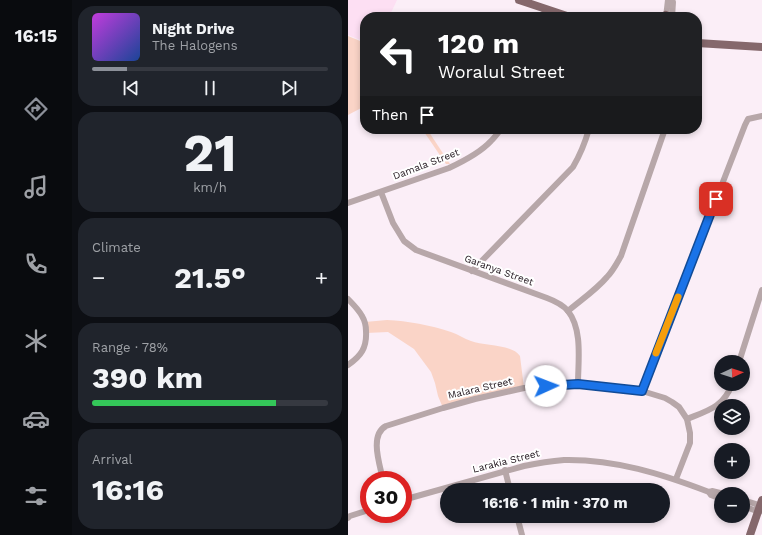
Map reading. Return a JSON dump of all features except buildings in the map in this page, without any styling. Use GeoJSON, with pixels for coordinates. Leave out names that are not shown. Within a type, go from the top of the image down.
{"type":"FeatureCollection","features":[{"type":"Feature","properties":{"kind":"main road"},"geometry":{"type":"LineString","coordinates":[[520,0],[542,12]]}},
{"type":"Feature","properties":{"kind":"main road"},"geometry":{"type":"LineString","coordinates":[[702,43],[762,47]]}},
{"type":"Feature","properties":{"kind":"main road"},"geometry":{"type":"LineString","coordinates":[[750,535],[761,507]]}},
{"type":"Feature","properties":{"kind":"street"},"geometry":{"type":"LineString","coordinates":[[668,0],[669,12]]}},
{"type":"Feature","properties":{"kind":"street"},"geometry":{"type":"LineString","coordinates":[[670,12],[673,2],[672,0]]}},
{"type":"Feature","properties":{"kind":"street"},"geometry":{"type":"LineString","coordinates":[[642,391],[748,118],[762,116]]}},
{"type":"Feature","properties":{"kind":"street","name":"Damala Street"},"geometry":{"type":"LineString","coordinates":[[348,203],[449,168],[470,158],[491,142],[497,134]]}},
{"type":"Feature","properties":{"kind":"street"},"geometry":{"type":"LineString","coordinates":[[472,271],[573,167],[584,146],[588,134]]}},
{"type":"Feature","properties":{"kind":"street"},"geometry":{"type":"LineString","coordinates":[[578,384],[577,332],[575,324],[568,311],[607,278],[621,256],[663,134]]}},
{"type":"Feature","properties":{"kind":"street","name":"Garanya Street"},"geometry":{"type":"LineString","coordinates":[[381,192],[393,223],[404,241],[416,250],[548,298],[563,306],[568,311]]}},
{"type":"Feature","properties":{"kind":"street"},"geometry":{"type":"LineString","coordinates":[[741,355],[762,290]]}},
{"type":"Feature","properties":{"kind":"street"},"geometry":{"type":"LineString","coordinates":[[348,299],[361,314],[365,322],[366,342],[356,360],[348,365]]}},
{"type":"Feature","properties":{"kind":"street","name":"Malara Street"},"geometry":{"type":"LineString","coordinates":[[381,471],[377,450],[377,437],[380,430],[386,426],[475,399],[524,388],[578,384],[642,391],[665,398],[672,402],[679,407],[687,419]]}},
{"type":"Feature","properties":{"kind":"street"},"geometry":{"type":"LineString","coordinates":[[676,479],[690,443],[690,433],[687,419],[722,402],[729,391]]}},
{"type":"Feature","properties":{"kind":"street","name":"Larakia Street"},"geometry":{"type":"LineString","coordinates":[[412,497],[505,470],[545,462],[564,460],[613,464],[635,468],[676,479],[709,492],[714,492]]}},
{"type":"Feature","properties":{"kind":"street"},"geometry":{"type":"LineString","coordinates":[[505,470],[508,483]]}},
{"type":"Feature","properties":{"kind":"street"},"geometry":{"type":"LineString","coordinates":[[750,502],[761,507]]}},
{"type":"Feature","properties":{"kind":"street"},"geometry":{"type":"LineString","coordinates":[[750,509],[754,510],[761,507]]}},
{"type":"Feature","properties":{"kind":"street"},"geometry":{"type":"LineString","coordinates":[[349,516],[360,513]]}},
{"type":"Feature","properties":{"kind":"street"},"geometry":{"type":"LineString","coordinates":[[519,523],[522,535]]}},
{"type":"Feature","properties":{"kind":"shaded area"},"geometry":{"type":"Polygon","coordinates":[[[348,0],[397,0],[391,12],[360,12],[360,40],[348,35],[348,0]]]}},
{"type":"Feature","properties":{"kind":"shaded area"},"geometry":{"type":"Polygon","coordinates":[[[348,36],[360,41],[360,109],[348,115],[348,36]]]}},
{"type":"Feature","properties":{"kind":"shaded area"},"geometry":{"type":"Polygon","coordinates":[[[425,134],[430,134],[450,164],[446,164],[425,134]]]}},
{"type":"Feature","properties":{"kind":"shaded area"},"geometry":{"type":"Polygon","coordinates":[[[387,320],[427,325],[454,333],[477,343],[511,349],[520,356],[524,388],[443,408],[431,372],[414,349],[388,332],[366,333],[365,322],[387,320]]]}},
{"type":"Feature","properties":{"kind":"slow traffic"},"geometry":{"type":"LineString","coordinates":[[656,353],[678,297]]}},
{"type":"Feature","properties":{"kind":"route"},"geometry":{"type":"LineString","coordinates":[[546,386],[578,384],[642,391],[716,199]]}}]}
